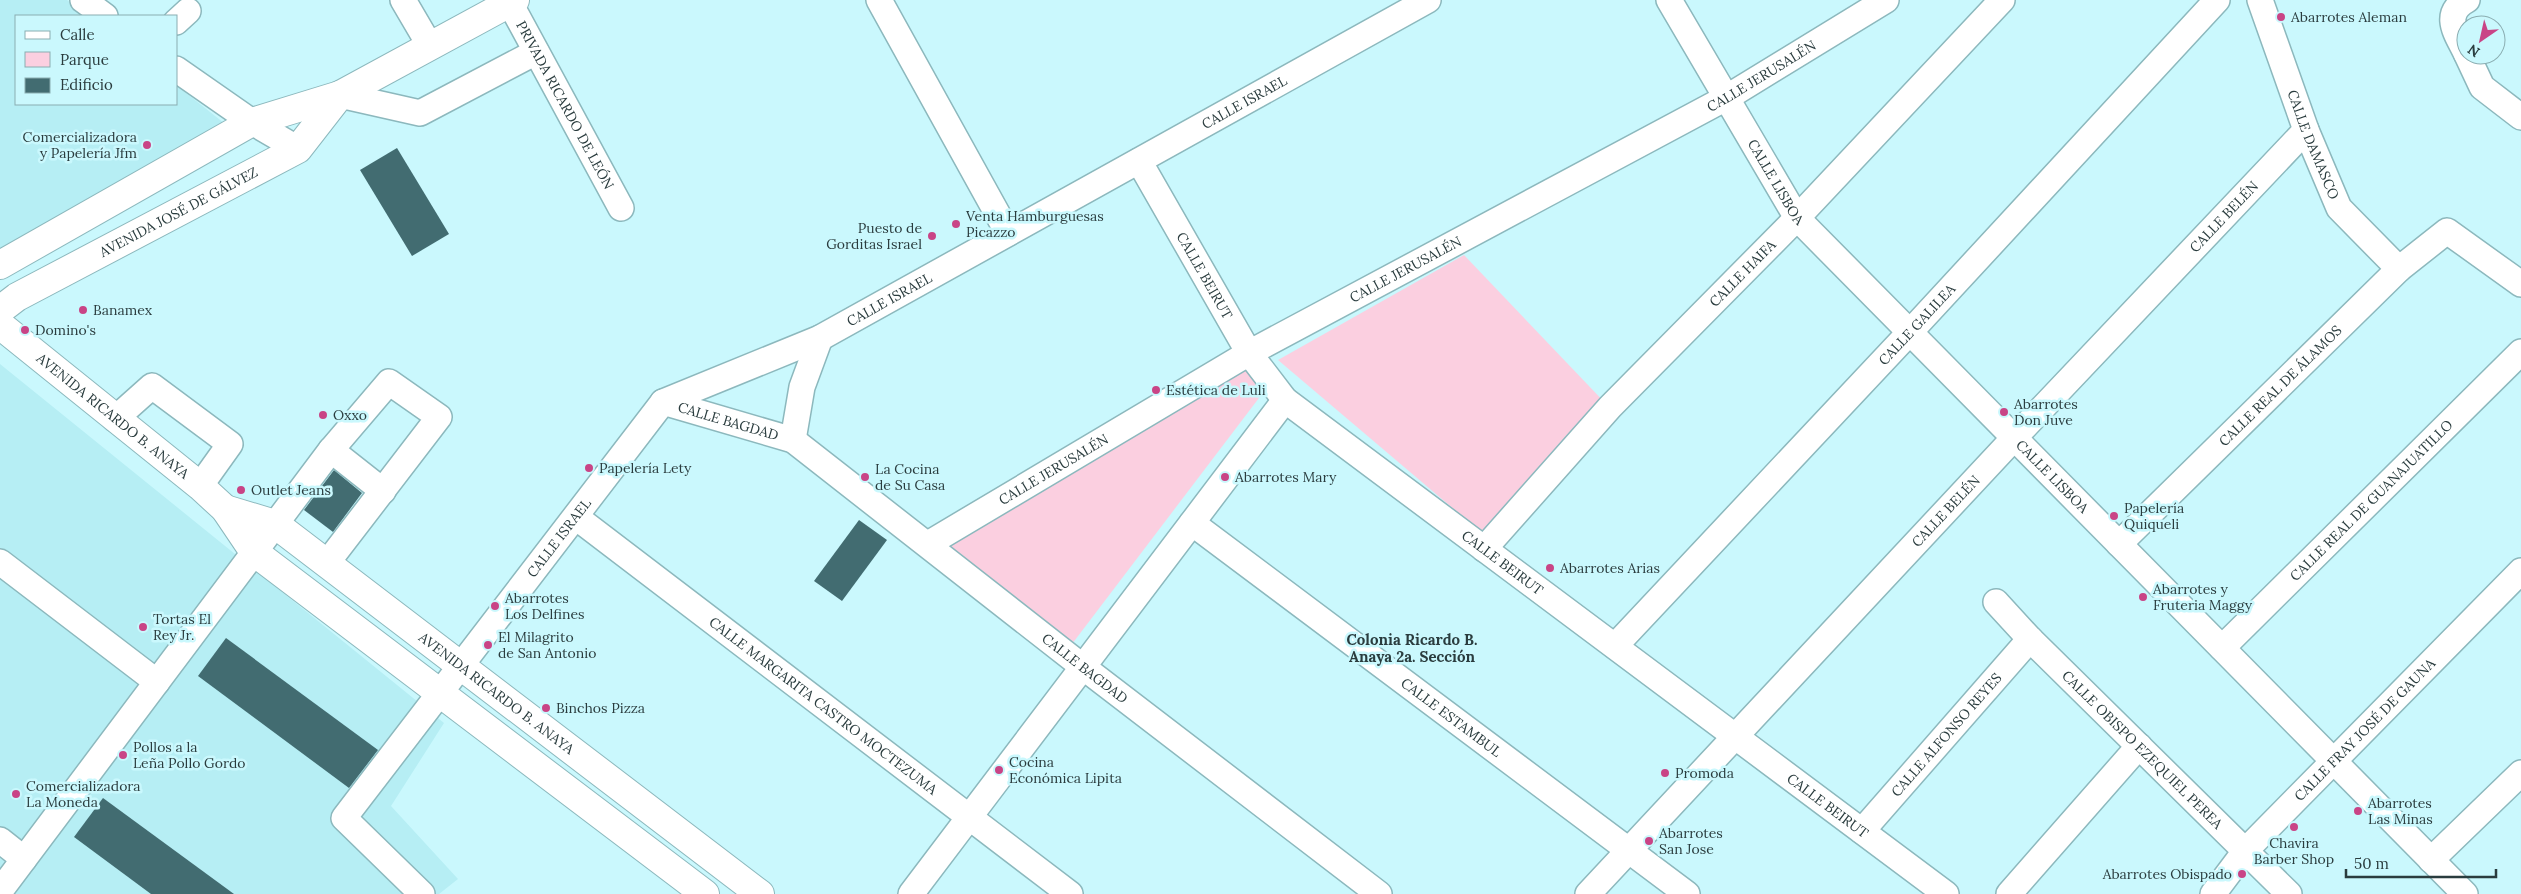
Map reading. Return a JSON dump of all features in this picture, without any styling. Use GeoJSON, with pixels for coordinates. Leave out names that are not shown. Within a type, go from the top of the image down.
{"type":"FeatureCollection","features":[{"type":"Feature","properties":{"kind":"main road","name":"AVENIDA JOSÉ DE GÁLVEZ"},"geometry":{"type":"LineString","coordinates":[[0,265],[252,122],[340,95],[512,1]]}},
{"type":"Feature","properties":{"kind":"main road","name":"AVENIDA JOSÉ DE GÁLVEZ"},"geometry":{"type":"LineString","coordinates":[[0,310],[16,297],[298,149],[340,95]]}},
{"type":"Feature","properties":{"kind":"main road","name":"AVENIDA RICARDO B. ANAYA"},"geometry":{"type":"LineString","coordinates":[[0,325],[200,486],[225,509],[254,552],[702,893]]}},
{"type":"Feature","properties":{"kind":"main road","name":"AVENIDA RICARDO B. ANAYA"},"geometry":{"type":"LineString","coordinates":[[225,509],[275,524],[758,893]]}},
{"type":"Feature","properties":{"kind":"street"},"geometry":{"type":"LineString","coordinates":[[84,0],[103,15]]}},
{"type":"Feature","properties":{"kind":"street"},"geometry":{"type":"LineString","coordinates":[[403,0],[430,46]]}},
{"type":"Feature","properties":{"kind":"street"},"geometry":{"type":"LineString","coordinates":[[879,0],[1008,233]]}},
{"type":"Feature","properties":{"kind":"street","name":"CALLE ISRAEL"},"geometry":{"type":"LineString","coordinates":[[422,894],[344,818],[438,692],[663,402],[820,338],[1428,0]]}},
{"type":"Feature","properties":{"kind":"street","name":"CALLE LISBOA"},"geometry":{"type":"LineString","coordinates":[[1669,0],[1797,218],[2465,894]]}},
{"type":"Feature","properties":{"kind":"street","name":"CALLE JERUSALÉN"},"geometry":{"type":"LineString","coordinates":[[928,544],[1249,353],[1726,98],[1886,0]]}},
{"type":"Feature","properties":{"kind":"street","name":"CALLE HAIFA"},"geometry":{"type":"LineString","coordinates":[[1484,549],[1610,407],[1797,218],[2002,0]]}},
{"type":"Feature","properties":{"kind":"street","name":"CALLE GALILEA"},"geometry":{"type":"LineString","coordinates":[[1615,646],[1910,332],[2216,0]]}},
{"type":"Feature","properties":{"kind":"street","name":"CALLE DAMASCO"},"geometry":{"type":"LineString","coordinates":[[2260,0],[2306,130],[2339,208],[2399,268]]}},
{"type":"Feature","properties":{"kind":"street"},"geometry":{"type":"LineString","coordinates":[[2456,32],[2452,23],[2454,13],[2461,3],[2467,0]]}},
{"type":"Feature","properties":{"kind":"street","name":"PRIVADA RICARDO DE LEÓN"},"geometry":{"type":"LineString","coordinates":[[512,1],[536,52],[621,208]]}},
{"type":"Feature","properties":{"kind":"street"},"geometry":{"type":"LineString","coordinates":[[340,95],[420,113],[536,52]]}},
{"type":"Feature","properties":{"kind":"street"},"geometry":{"type":"LineString","coordinates":[[2471,65],[2482,87],[2521,117]]}},
{"type":"Feature","properties":{"kind":"street"},"geometry":{"type":"LineString","coordinates":[[178,70],[252,122],[298,149]]}},
{"type":"Feature","properties":{"kind":"street","name":"CALLE BELÉN"},"geometry":{"type":"LineString","coordinates":[[1588,894],[2014,438],[2306,130]]}},
{"type":"Feature","properties":{"kind":"street","name":"CALLE BEIRUT"},"geometry":{"type":"LineString","coordinates":[[1139,161],[1249,353],[1285,400],[1946,894]]}},
{"type":"Feature","properties":{"kind":"street","name":"CALLE REAL DE ÁLAMOS"},"geometry":{"type":"LineString","coordinates":[[2119,544],[2399,268],[2446,231],[2521,284]]}},
{"type":"Feature","properties":{"kind":"street","name":"CALLE BAGDAD"},"geometry":{"type":"LineString","coordinates":[[793,440],[802,387],[820,338]]}},
{"type":"Feature","properties":{"kind":"street","name":"CALLE REAL DE GUANAJUATILLO"},"geometry":{"type":"LineString","coordinates":[[2222,648],[2521,352]]}},
{"type":"Feature","properties":{"kind":"street"},"geometry":{"type":"LineString","coordinates":[[0,891],[331,450],[389,382],[439,417],[327,563]]}},
{"type":"Feature","properties":{"kind":"street"},"geometry":{"type":"LineString","coordinates":[[115,418],[152,386],[230,444],[200,486]]}},
{"type":"Feature","properties":{"kind":"street"},"geometry":{"type":"LineString","coordinates":[[911,894],[1285,400]]}},
{"type":"Feature","properties":{"kind":"street","name":"CALLE BAGDAD"},"geometry":{"type":"LineString","coordinates":[[663,402],[793,440],[1083,667],[1379,894]]}},
{"type":"Feature","properties":{"kind":"street"},"geometry":{"type":"LineString","coordinates":[[331,450],[383,491]]}},
{"type":"Feature","properties":{"kind":"street","name":"CALLE MARGARITA CASTRO MOCTEZUMA"},"geometry":{"type":"LineString","coordinates":[[576,516],[968,818],[1070,894]]}},
{"type":"Feature","properties":{"kind":"street","name":"CALLE ESTAMBUL"},"geometry":{"type":"LineString","coordinates":[[1192,523],[1687,894]]}},
{"type":"Feature","properties":{"kind":"street"},"geometry":{"type":"LineString","coordinates":[[0,562],[156,682]]}},
{"type":"Feature","properties":{"kind":"street","name":"CALLE FRAY JOSÉ DE GAUNA"},"geometry":{"type":"LineString","coordinates":[[2213,894],[2246,850],[2521,571]]}},
{"type":"Feature","properties":{"kind":"street","name":"CALLE OBISPO EZEQUIEL PEREA"},"geometry":{"type":"LineString","coordinates":[[1996,602],[2030,639],[2289,894]]}},
{"type":"Feature","properties":{"kind":"street","name":"CALLE ALFONSO REYES"},"geometry":{"type":"LineString","coordinates":[[1862,831],[2030,639]]}},
{"type":"Feature","properties":{"kind":"street"},"geometry":{"type":"LineString","coordinates":[[2010,894],[2139,746]]}},
{"type":"Feature","properties":{"kind":"street"},"geometry":{"type":"LineString","coordinates":[[2431,860],[2521,773]]}},
{"type":"Feature","properties":{"kind":"street"},"geometry":{"type":"LineString","coordinates":[[0,840],[24,859]]}},
{"type":"Feature","properties":{"kind":"shaded area"},"geometry":{"type":"Polygon","coordinates":[[[0,0],[67,0],[86,15],[15,15],[15,105],[178,105],[178,87],[234,131],[0,277],[0,0]]]}},
{"type":"Feature","properties":{"kind":"shaded area"},"geometry":{"type":"Polygon","coordinates":[[[0,364],[444,723],[391,806],[458,879],[439,894],[0,894],[0,364]]]}},
{"type":"Feature","properties":{"kind":"green space"},"geometry":{"type":"Polygon","coordinates":[[[1464,255],[1609,407],[1489,539],[1278,360],[1464,255]]]}},
{"type":"Feature","properties":{"kind":"green space"},"geometry":{"type":"Polygon","coordinates":[[[1246,366],[1262,394],[1072,644],[946,547],[1246,366]]]}},
{"type":"Feature","properties":{"kind":"building"},"geometry":{"type":"Polygon","coordinates":[[[397,148],[449,234],[412,256],[360,170],[397,148]]]}},
{"type":"Feature","properties":{"kind":"building"},"geometry":{"type":"Polygon","coordinates":[[[334,470],[362,493],[333,532],[304,510],[334,470]]]}},
{"type":"Feature","properties":{"kind":"building"},"geometry":{"type":"Polygon","coordinates":[[[859,520],[887,540],[842,601],[814,581],[859,520]]]}},
{"type":"Feature","properties":{"kind":"building"},"geometry":{"type":"Polygon","coordinates":[[[226,638],[378,750],[349,788],[198,676],[226,638]]]}},
{"type":"Feature","properties":{"kind":"building"},"geometry":{"type":"Polygon","coordinates":[[[103,798],[234,894],[151,894],[74,837],[103,798]]]}},
{"type":"Feature","properties":{"kind":"place","name":"Abarrotes Aleman"},"geometry":{"type":"Point","coordinates":[2281,17]}},
{"type":"Feature","properties":{"kind":"place","name":"Comercializadora y Papelería Jfm"},"geometry":{"type":"Point","coordinates":[147,145]}},
{"type":"Feature","properties":{"kind":"place","name":"Venta Hamburguesas Picazzo"},"geometry":{"type":"Point","coordinates":[956,224]}},
{"type":"Feature","properties":{"kind":"place","name":"Puesto de Gorditas Israel"},"geometry":{"type":"Point","coordinates":[932,236]}},
{"type":"Feature","properties":{"kind":"place","name":"Banamex"},"geometry":{"type":"Point","coordinates":[83,310]}},
{"type":"Feature","properties":{"kind":"place","name":"Domino's"},"geometry":{"type":"Point","coordinates":[25,330]}},
{"type":"Feature","properties":{"kind":"place","name":"Estética de Luli"},"geometry":{"type":"Point","coordinates":[1156,390]}},
{"type":"Feature","properties":{"kind":"place","name":"Abarrotes Don Juve"},"geometry":{"type":"Point","coordinates":[2004,412]}},
{"type":"Feature","properties":{"kind":"place","name":"Oxxo"},"geometry":{"type":"Point","coordinates":[323,415]}},
{"type":"Feature","properties":{"kind":"place","name":"Papelería Lety"},"geometry":{"type":"Point","coordinates":[589,468]}},
{"type":"Feature","properties":{"kind":"place","name":"La Cocina de Su Casa"},"geometry":{"type":"Point","coordinates":[865,477]}},
{"type":"Feature","properties":{"kind":"place","name":"Abarrotes Mary"},"geometry":{"type":"Point","coordinates":[1225,477]}},
{"type":"Feature","properties":{"kind":"place","name":"Outlet Jeans"},"geometry":{"type":"Point","coordinates":[241,490]}},
{"type":"Feature","properties":{"kind":"place","name":"Papelería Quiqueli"},"geometry":{"type":"Point","coordinates":[2114,516]}},
{"type":"Feature","properties":{"kind":"place","name":"Abarrotes Arias"},"geometry":{"type":"Point","coordinates":[1550,568]}},
{"type":"Feature","properties":{"kind":"place","name":"Abarrotes y Fruteria Maggy"},"geometry":{"type":"Point","coordinates":[2143,597]}},
{"type":"Feature","properties":{"kind":"place","name":"Abarrotes Los Delfines"},"geometry":{"type":"Point","coordinates":[495,606]}},
{"type":"Feature","properties":{"kind":"place","name":"Tortas El Rey Jr."},"geometry":{"type":"Point","coordinates":[143,627]}},
{"type":"Feature","properties":{"kind":"place","name":"El Milagrito de San Antonio"},"geometry":{"type":"Point","coordinates":[488,645]}},
{"type":"Feature","properties":{"kind":"place","name":"Binchos Pizza"},"geometry":{"type":"Point","coordinates":[546,708]}},
{"type":"Feature","properties":{"kind":"place","name":"Pollos a la Leña Pollo Gordo"},"geometry":{"type":"Point","coordinates":[123,755]}},
{"type":"Feature","properties":{"kind":"place","name":"Cocina Económica Lipita"},"geometry":{"type":"Point","coordinates":[999,770]}},
{"type":"Feature","properties":{"kind":"place","name":"Promoda"},"geometry":{"type":"Point","coordinates":[1665,773]}},
{"type":"Feature","properties":{"kind":"place","name":"Comercializadora La Moneda"},"geometry":{"type":"Point","coordinates":[16,794]}},
{"type":"Feature","properties":{"kind":"place","name":"Abarrotes Las Minas"},"geometry":{"type":"Point","coordinates":[2358,811]}},
{"type":"Feature","properties":{"kind":"place","name":"Chavira Barber Shop"},"geometry":{"type":"Point","coordinates":[2294,827]}},
{"type":"Feature","properties":{"kind":"place","name":"Abarrotes San Jose"},"geometry":{"type":"Point","coordinates":[1649,841]}},
{"type":"Feature","properties":{"kind":"place","name":"Abarrotes Obispado"},"geometry":{"type":"Point","coordinates":[2242,874]}},
{"type":"Feature","properties":{"kind":"district","name":"Colonia Ricardo B. Anaya 2a. Sección"},"geometry":{"type":"Point","coordinates":[1412,648]}}]}
